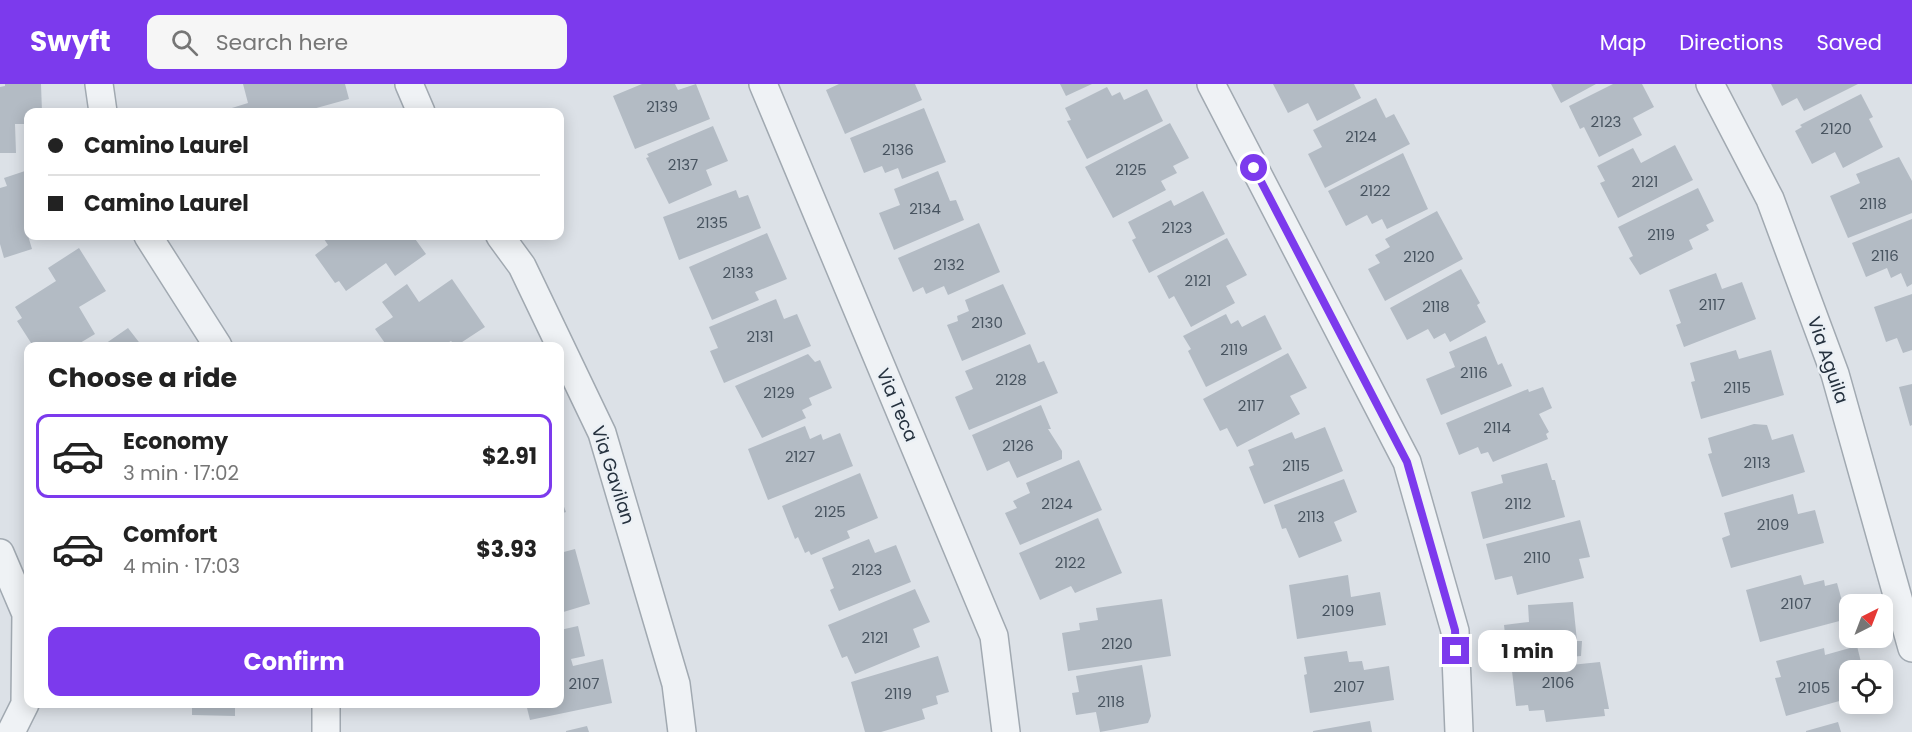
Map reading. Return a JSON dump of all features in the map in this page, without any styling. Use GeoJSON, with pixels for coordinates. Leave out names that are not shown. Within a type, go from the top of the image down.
{"type":"FeatureCollection","features":[{"type":"Feature","properties":{"kind":"street"},"geometry":{"type":"LineString","coordinates":[[99,84],[102,108]]}},
{"type":"Feature","properties":{"kind":"street"},"geometry":{"type":"LineString","coordinates":[[409,84],[419,108]]}},
{"type":"Feature","properties":{"kind":"street","name":"Via Teca"},"geometry":{"type":"LineString","coordinates":[[763,84],[994,636],[1006,732]]}},
{"type":"Feature","properties":{"kind":"street"},"geometry":{"type":"LineString","coordinates":[[1211,84],[1407,462],[1455,630],[1459,732]]}},
{"type":"Feature","properties":{"kind":"street","name":"Via Aguila"},"geometry":{"type":"LineString","coordinates":[[1710,84],[1770,199],[1835,374],[1912,648]]}},
{"type":"Feature","properties":{"kind":"street"},"geometry":{"type":"LineString","coordinates":[[151,240],[215,342]]}},
{"type":"Feature","properties":{"kind":"street","name":"Via Gavilan"},"geometry":{"type":"LineString","coordinates":[[503,240],[522,266],[558,342]]}},
{"type":"Feature","properties":{"kind":"street","name":"Via Gavilan"},"geometry":{"type":"LineString","coordinates":[[564,354],[602,433],[676,684],[682,732]]}},
{"type":"Feature","properties":{"kind":"street"},"geometry":{"type":"LineString","coordinates":[[0,553],[24,609]]}},
{"type":"Feature","properties":{"kind":"street"},"geometry":{"type":"LineString","coordinates":[[11,732],[24,706]]}},
{"type":"Feature","properties":{"kind":"street"},"geometry":{"type":"LineString","coordinates":[[326,708],[326,732]]}},
{"type":"Feature","properties":{"kind":"building"},"geometry":{"type":"Polygon","coordinates":[[[5,84],[41,84],[42,108],[24,108],[24,124],[15,124],[16,153],[0,153],[0,87],[5,84]]]}},
{"type":"Feature","properties":{"kind":"building"},"geometry":{"type":"Polygon","coordinates":[[[243,84],[345,84],[349,99],[316,108],[232,108],[248,103],[243,84]]]}},
{"type":"Feature","properties":{"kind":"building"},"geometry":{"type":"Polygon","coordinates":[[[642,84],[675,84],[678,90],[696,84],[710,119],[635,149],[613,96],[642,84]]]}},
{"type":"Feature","properties":{"kind":"building"},"geometry":{"type":"Polygon","coordinates":[[[839,84],[915,84],[922,100],[845,134],[826,90],[839,84]]]}},
{"type":"Feature","properties":{"kind":"building"},"geometry":{"type":"Polygon","coordinates":[[[1060,84],[1092,84],[1066,96],[1060,84]]]}},
{"type":"Feature","properties":{"kind":"building"},"geometry":{"type":"Polygon","coordinates":[[[1273,84],[1354,84],[1361,98],[1317,121],[1308,103],[1288,113],[1273,84]]]}},
{"type":"Feature","properties":{"kind":"building"},"geometry":{"type":"Polygon","coordinates":[[[1551,84],[1596,84],[1561,103],[1551,84]]]}},
{"type":"Feature","properties":{"kind":"building"},"geometry":{"type":"Polygon","coordinates":[[[1613,84],[1642,84],[1654,107],[1633,118],[1642,135],[1599,157],[1584,127],[1580,129],[1569,106],[1613,84]]]}},
{"type":"Feature","properties":{"kind":"building"},"geometry":{"type":"Polygon","coordinates":[[[1771,84],[1858,84],[1804,111],[1797,98],[1782,106],[1771,84]]]}},
{"type":"Feature","properties":{"kind":"building"},"geometry":{"type":"Polygon","coordinates":[[[1107,87],[1112,96],[1120,92],[1124,100],[1147,89],[1163,121],[1087,159],[1067,121],[1071,120],[1065,108],[1107,87]]]}},
{"type":"Feature","properties":{"kind":"building"},"geometry":{"type":"Polygon","coordinates":[[[1861,94],[1873,117],[1869,119],[1883,147],[1843,168],[1835,152],[1812,164],[1795,131],[1802,127],[1800,125],[1861,94]]]}},
{"type":"Feature","properties":{"kind":"building"},"geometry":{"type":"Polygon","coordinates":[[[1376,98],[1386,118],[1394,114],[1410,144],[1325,188],[1308,154],[1322,147],[1313,130],[1376,98]]]}},
{"type":"Feature","properties":{"kind":"building"},"geometry":{"type":"Polygon","coordinates":[[[924,108],[946,162],[902,179],[898,168],[885,173],[882,166],[864,173],[850,138],[924,108]]]}},
{"type":"Feature","properties":{"kind":"building"},"geometry":{"type":"Polygon","coordinates":[[[1170,123],[1189,158],[1173,166],[1177,173],[1161,181],[1166,190],[1113,218],[1085,167],[1170,123]]]}},
{"type":"Feature","properties":{"kind":"building"},"geometry":{"type":"Polygon","coordinates":[[[713,126],[728,161],[706,170],[712,185],[669,204],[646,158],[649,157],[647,154],[713,126]]]}},
{"type":"Feature","properties":{"kind":"building"},"geometry":{"type":"Polygon","coordinates":[[[1675,145],[1693,180],[1618,218],[1600,183],[1605,181],[1597,166],[1633,148],[1641,163],[1675,145]]]}},
{"type":"Feature","properties":{"kind":"building"},"geometry":{"type":"Polygon","coordinates":[[[1403,153],[1428,209],[1387,229],[1382,219],[1372,224],[1367,215],[1346,226],[1328,191],[1403,153]]]}},
{"type":"Feature","properties":{"kind":"building"},"geometry":{"type":"Polygon","coordinates":[[[1899,157],[1912,181],[1912,213],[1848,238],[1830,196],[1860,183],[1856,174],[1899,157]]]}},
{"type":"Feature","properties":{"kind":"building"},"geometry":{"type":"Polygon","coordinates":[[[24,171],[24,240],[29,240],[32,249],[4,258],[0,244],[0,188],[7,186],[4,178],[24,171]]]}},
{"type":"Feature","properties":{"kind":"building"},"geometry":{"type":"Polygon","coordinates":[[[938,171],[950,201],[956,200],[964,220],[894,250],[879,213],[900,205],[894,189],[938,171]]]}},
{"type":"Feature","properties":{"kind":"building"},"geometry":{"type":"Polygon","coordinates":[[[1698,188],[1714,221],[1706,225],[1709,230],[1689,240],[1693,249],[1640,275],[1629,258],[1633,256],[1618,227],[1698,188]]]}},
{"type":"Feature","properties":{"kind":"building"},"geometry":{"type":"Polygon","coordinates":[[[736,190],[739,198],[748,195],[761,228],[679,260],[663,217],[736,190]]]}},
{"type":"Feature","properties":{"kind":"building"},"geometry":{"type":"Polygon","coordinates":[[[1203,191],[1225,234],[1149,273],[1132,240],[1136,238],[1128,222],[1171,200],[1174,206],[1203,191]]]}},
{"type":"Feature","properties":{"kind":"building"},"geometry":{"type":"Polygon","coordinates":[[[1437,211],[1463,259],[1385,301],[1368,269],[1380,263],[1375,255],[1390,247],[1385,239],[1437,211]]]}},
{"type":"Feature","properties":{"kind":"building"},"geometry":{"type":"Polygon","coordinates":[[[1912,219],[1912,284],[1907,287],[1901,273],[1891,278],[1887,268],[1866,277],[1852,243],[1912,219]]]}},
{"type":"Feature","properties":{"kind":"building"},"geometry":{"type":"Polygon","coordinates":[[[979,223],[1000,272],[948,295],[944,286],[926,294],[923,287],[913,292],[898,258],[979,223]]]}},
{"type":"Feature","properties":{"kind":"building"},"geometry":{"type":"Polygon","coordinates":[[[767,233],[787,279],[755,292],[759,300],[712,320],[689,267],[767,233]]]}},
{"type":"Feature","properties":{"kind":"building"},"geometry":{"type":"Polygon","coordinates":[[[1227,238],[1247,275],[1226,286],[1235,303],[1191,327],[1174,296],[1169,299],[1157,276],[1227,238]]]}},
{"type":"Feature","properties":{"kind":"building"},"geometry":{"type":"Polygon","coordinates":[[[325,240],[416,240],[426,254],[395,276],[386,263],[346,291],[339,281],[335,283],[315,255],[328,245],[325,240]]]}},
{"type":"Feature","properties":{"kind":"building"},"geometry":{"type":"Polygon","coordinates":[[[79,248],[106,291],[79,307],[95,334],[82,342],[30,342],[17,321],[22,318],[15,307],[56,281],[48,268],[79,248]]]}},
{"type":"Feature","properties":{"kind":"building"},"geometry":{"type":"Polygon","coordinates":[[[1461,269],[1480,303],[1477,305],[1486,322],[1450,342],[1445,333],[1434,339],[1428,329],[1407,340],[1390,308],[1461,269]]]}},
{"type":"Feature","properties":{"kind":"building"},"geometry":{"type":"Polygon","coordinates":[[[1716,273],[1722,289],[1742,282],[1756,319],[1684,347],[1676,325],[1681,323],[1669,290],[1716,273]]]}},
{"type":"Feature","properties":{"kind":"building"},"geometry":{"type":"Polygon","coordinates":[[[452,279],[485,327],[462,342],[384,342],[375,329],[393,317],[382,302],[407,284],[419,302],[452,279]]]}},
{"type":"Feature","properties":{"kind":"building"},"geometry":{"type":"Polygon","coordinates":[[[1003,284],[1026,334],[962,361],[947,325],[958,321],[957,316],[969,311],[965,300],[1003,284]]]}},
{"type":"Feature","properties":{"kind":"building"},"geometry":{"type":"Polygon","coordinates":[[[1912,294],[1912,350],[1903,353],[1897,338],[1886,342],[1874,307],[1912,294]]]}},
{"type":"Feature","properties":{"kind":"building"},"geometry":{"type":"Polygon","coordinates":[[[776,299],[784,319],[797,314],[811,346],[724,383],[710,351],[718,348],[709,327],[776,299]]]}},
{"type":"Feature","properties":{"kind":"building"},"geometry":{"type":"Polygon","coordinates":[[[1226,314],[1231,324],[1238,320],[1242,327],[1265,315],[1282,349],[1206,387],[1188,351],[1191,349],[1183,336],[1226,314]]]}},
{"type":"Feature","properties":{"kind":"building"},"geometry":{"type":"Polygon","coordinates":[[[128,328],[139,342],[108,342],[128,328]]]}},
{"type":"Feature","properties":{"kind":"building"},"geometry":{"type":"Polygon","coordinates":[[[1486,336],[1498,365],[1502,363],[1512,386],[1441,415],[1426,379],[1455,367],[1449,352],[1486,336]]]}},
{"type":"Feature","properties":{"kind":"building"},"geometry":{"type":"Polygon","coordinates":[[[1030,344],[1038,363],[1044,361],[1058,393],[969,430],[955,397],[973,389],[965,371],[1030,344]]]}},
{"type":"Feature","properties":{"kind":"building"},"geometry":{"type":"Polygon","coordinates":[[[1736,350],[1739,359],[1771,350],[1784,395],[1701,419],[1691,382],[1695,381],[1690,363],[1736,350]]]}},
{"type":"Feature","properties":{"kind":"building"},"geometry":{"type":"Polygon","coordinates":[[[1288,353],[1307,388],[1290,396],[1300,414],[1237,447],[1227,428],[1220,431],[1203,399],[1288,353]]]}},
{"type":"Feature","properties":{"kind":"building"},"geometry":{"type":"Polygon","coordinates":[[[808,354],[815,362],[820,360],[832,388],[809,398],[812,405],[802,410],[806,418],[762,438],[735,386],[808,354]]]}},
{"type":"Feature","properties":{"kind":"building"},"geometry":{"type":"Polygon","coordinates":[[[1912,384],[1912,425],[1910,426],[1899,387],[1912,384]]]}},
{"type":"Feature","properties":{"kind":"building"},"geometry":{"type":"Polygon","coordinates":[[[1543,387],[1552,408],[1539,414],[1549,432],[1546,434],[1548,439],[1493,462],[1488,452],[1481,454],[1478,447],[1459,455],[1446,423],[1528,389],[1529,392],[1543,387]]]}},
{"type":"Feature","properties":{"kind":"building"},"geometry":{"type":"Polygon","coordinates":[[[1041,405],[1051,429],[1048,429],[1062,451],[1062,459],[1017,478],[1009,461],[987,471],[972,435],[1041,405]]]}},
{"type":"Feature","properties":{"kind":"building"},"geometry":{"type":"Polygon","coordinates":[[[1754,424],[1767,425],[1772,440],[1793,434],[1805,472],[1722,497],[1708,454],[1712,453],[1708,438],[1754,424]]]}},
{"type":"Feature","properties":{"kind":"building"},"geometry":{"type":"Polygon","coordinates":[[[805,426],[810,439],[821,434],[823,440],[840,433],[853,466],[768,500],[748,449],[805,426]]]}},
{"type":"Feature","properties":{"kind":"building"},"geometry":{"type":"Polygon","coordinates":[[[1325,427],[1343,471],[1264,504],[1249,467],[1254,465],[1248,450],[1292,432],[1295,439],[1325,427]]]}},
{"type":"Feature","properties":{"kind":"building"},"geometry":{"type":"Polygon","coordinates":[[[1079,460],[1102,510],[1020,545],[1005,513],[1017,508],[1013,501],[1030,493],[1026,483],[1079,460]]]}},
{"type":"Feature","properties":{"kind":"building"},"geometry":{"type":"Polygon","coordinates":[[[1547,463],[1552,480],[1555,480],[1565,517],[1483,539],[1471,492],[1503,483],[1501,475],[1547,463]]]}},
{"type":"Feature","properties":{"kind":"building"},"geometry":{"type":"Polygon","coordinates":[[[860,473],[878,518],[847,531],[850,538],[811,555],[809,551],[805,553],[798,537],[795,539],[782,506],[860,473]]]}},
{"type":"Feature","properties":{"kind":"building"},"geometry":{"type":"Polygon","coordinates":[[[1344,479],[1357,512],[1334,522],[1342,541],[1299,558],[1286,528],[1282,529],[1274,505],[1344,479]]]}},
{"type":"Feature","properties":{"kind":"building"},"geometry":{"type":"Polygon","coordinates":[[[1793,494],[1798,514],[1815,510],[1824,543],[1731,568],[1722,538],[1730,535],[1724,513],[1793,494]]]}},
{"type":"Feature","properties":{"kind":"building"},"geometry":{"type":"Polygon","coordinates":[[[1098,518],[1122,573],[1075,593],[1071,586],[1040,600],[1019,553],[1098,518]]]}},
{"type":"Feature","properties":{"kind":"building"},"geometry":{"type":"Polygon","coordinates":[[[1580,520],[1590,557],[1579,559],[1584,578],[1517,595],[1512,576],[1495,580],[1486,544],[1580,520]]]}},
{"type":"Feature","properties":{"kind":"building"},"geometry":{"type":"Polygon","coordinates":[[[869,539],[875,553],[896,545],[911,582],[839,611],[830,590],[834,588],[822,558],[869,539]]]}},
{"type":"Feature","properties":{"kind":"building"},"geometry":{"type":"Polygon","coordinates":[[[575,549],[590,604],[564,612],[564,552],[575,549]]]}},
{"type":"Feature","properties":{"kind":"building"},"geometry":{"type":"Polygon","coordinates":[[[1348,575],[1351,597],[1380,592],[1386,625],[1297,639],[1289,585],[1348,575]]]}},
{"type":"Feature","properties":{"kind":"building"},"geometry":{"type":"Polygon","coordinates":[[[1801,575],[1804,585],[1824,580],[1825,586],[1837,583],[1840,594],[1839,621],[1760,642],[1746,590],[1801,575]]]}},
{"type":"Feature","properties":{"kind":"building"},"geometry":{"type":"Polygon","coordinates":[[[915,589],[930,622],[913,629],[920,647],[855,674],[847,656],[842,658],[828,625],[915,589]]]}},
{"type":"Feature","properties":{"kind":"building"},"geometry":{"type":"Polygon","coordinates":[[[1162,599],[1171,656],[1068,671],[1062,633],[1080,630],[1079,623],[1098,620],[1096,608],[1162,599]]]}},
{"type":"Feature","properties":{"kind":"building"},"geometry":{"type":"Polygon","coordinates":[[[1573,602],[1577,641],[1582,641],[1581,656],[1508,662],[1504,625],[1529,622],[1528,605],[1573,602]]]}},
{"type":"Feature","properties":{"kind":"building"},"geometry":{"type":"Polygon","coordinates":[[[578,626],[585,656],[571,659],[573,666],[603,659],[612,703],[530,720],[527,708],[564,708],[564,629],[578,626]]]}},
{"type":"Feature","properties":{"kind":"building"},"geometry":{"type":"Polygon","coordinates":[[[1824,648],[1825,655],[1858,648],[1860,660],[1839,660],[1839,701],[1786,716],[1775,678],[1781,677],[1776,661],[1824,648]]]}},
{"type":"Feature","properties":{"kind":"building"},"geometry":{"type":"Polygon","coordinates":[[[1347,651],[1349,662],[1362,661],[1364,670],[1389,666],[1394,700],[1310,713],[1304,675],[1307,674],[1304,657],[1347,651]]]}},
{"type":"Feature","properties":{"kind":"building"},"geometry":{"type":"Polygon","coordinates":[[[938,656],[949,692],[936,696],[938,704],[922,709],[925,719],[881,732],[865,732],[851,682],[938,656]]]}},
{"type":"Feature","properties":{"kind":"building"},"geometry":{"type":"Polygon","coordinates":[[[1600,662],[1609,709],[1604,709],[1605,716],[1546,722],[1544,710],[1529,711],[1528,705],[1516,706],[1512,671],[1600,662]]]}},
{"type":"Feature","properties":{"kind":"building"},"geometry":{"type":"Polygon","coordinates":[[[1142,665],[1151,716],[1148,723],[1100,732],[1096,712],[1076,715],[1072,693],[1079,692],[1076,676],[1142,665]]]}},
{"type":"Feature","properties":{"kind":"building"},"geometry":{"type":"Polygon","coordinates":[[[192,708],[235,708],[235,716],[192,715],[192,708]]]}},
{"type":"Feature","properties":{"kind":"building"},"geometry":{"type":"Polygon","coordinates":[[[1370,721],[1372,732],[1313,732],[1313,731],[1370,721]]]}},
{"type":"Feature","properties":{"kind":"building"},"geometry":{"type":"Polygon","coordinates":[[[1838,722],[1841,732],[1806,732],[1806,731],[1838,722]]]}},
{"type":"Feature","properties":{"kind":"building"},"geometry":{"type":"Polygon","coordinates":[[[587,726],[589,732],[566,732],[566,731],[587,726]]]}},
{"type":"Feature","properties":{"kind":"route"},"geometry":{"type":"LineString","coordinates":[[1254,168],[1407,462],[1455,630],[1456,651]]}}]}
